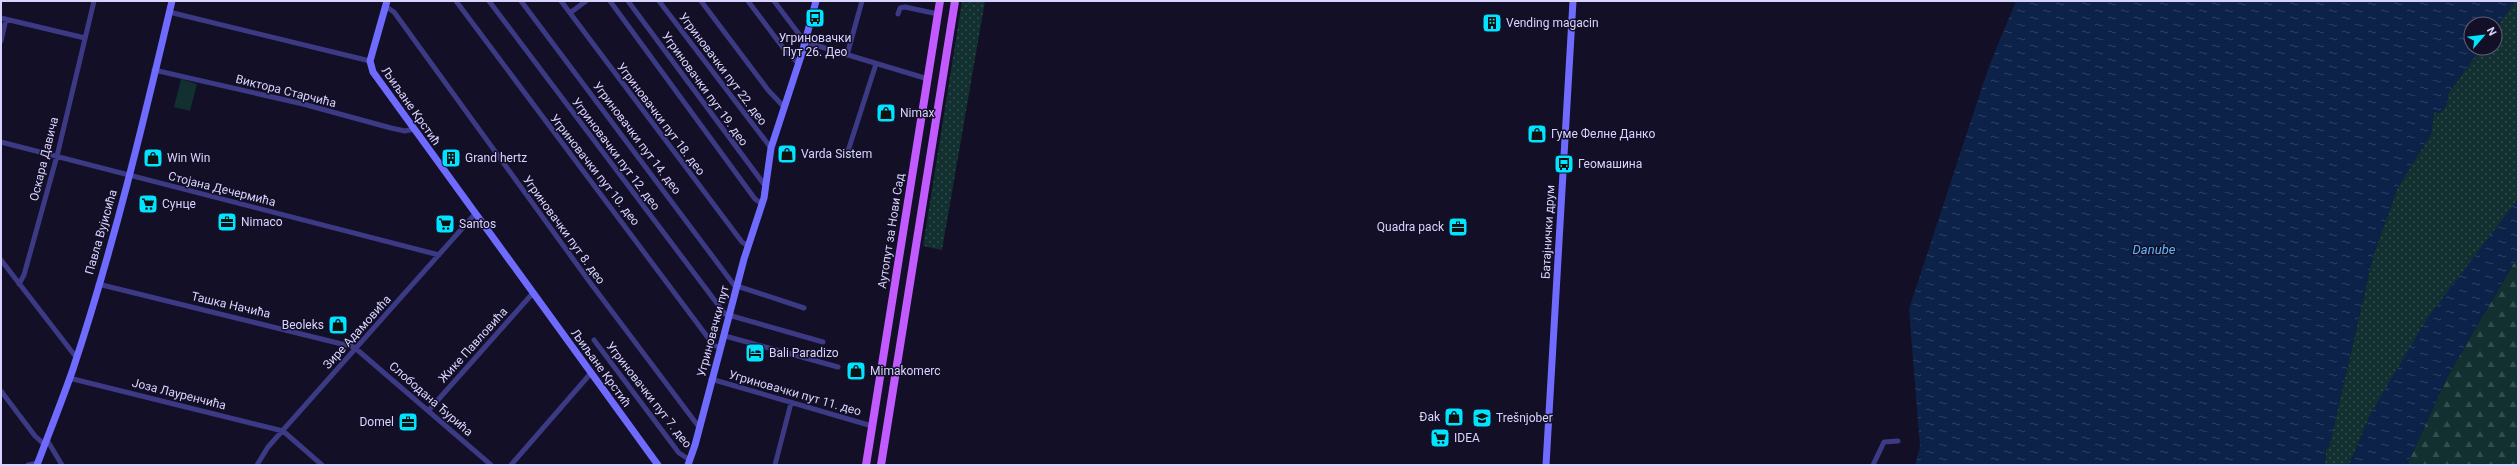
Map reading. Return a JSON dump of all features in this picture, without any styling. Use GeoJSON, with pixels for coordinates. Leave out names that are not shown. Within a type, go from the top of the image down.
{"type":"FeatureCollection","features":[{"type":"Feature","properties":{"kind":"main road","name":"Аутопут за Нови Сад"},"geometry":{"type":"LineString","coordinates":[[866,465],[940,1]]}},
{"type":"Feature","properties":{"kind":"main road"},"geometry":{"type":"LineString","coordinates":[[881,465],[955,1]]}},
{"type":"Feature","properties":{"kind":"street","name":"Оскара Давича"},"geometry":{"type":"LineString","coordinates":[[18,284],[24,276],[57,156],[94,1]]}},
{"type":"Feature","properties":{"kind":"street","name":"Павла Вујисића"},"geometry":{"type":"LineString","coordinates":[[37,464],[70,378],[98,284],[129,174],[171,1]]}},
{"type":"Feature","properties":{"kind":"street","name":"Угриновачки пут 10. део"},"geometry":{"type":"LineString","coordinates":[[456,1],[709,339],[714,345],[721,348]]}},
{"type":"Feature","properties":{"kind":"street","name":"Угриновачки пут 12. део"},"geometry":{"type":"LineString","coordinates":[[489,1],[711,298],[730,317]]}},
{"type":"Feature","properties":{"kind":"street","name":"Угриновачки пут 14. део"},"geometry":{"type":"LineString","coordinates":[[521,1],[736,287]]}},
{"type":"Feature","properties":{"kind":"street","name":"Угриновачки пут 18. део"},"geometry":{"type":"LineString","coordinates":[[561,1],[686,169],[742,242],[748,246]]}},
{"type":"Feature","properties":{"kind":"street"},"geometry":{"type":"LineString","coordinates":[[570,13],[586,1]]}},
{"type":"Feature","properties":{"kind":"street"},"geometry":{"type":"LineString","coordinates":[[610,1],[755,199],[762,204]]}},
{"type":"Feature","properties":{"kind":"street","name":"Угриновачки пут 19. део"},"geometry":{"type":"LineString","coordinates":[[628,1],[766,187]]}},
{"type":"Feature","properties":{"kind":"street","name":"Угриновачки пут 22. део"},"geometry":{"type":"LineString","coordinates":[[660,1],[771,148]]}},
{"type":"Feature","properties":{"kind":"street"},"geometry":{"type":"LineString","coordinates":[[701,1],[768,90],[784,107]]}},
{"type":"Feature","properties":{"kind":"street"},"geometry":{"type":"LineString","coordinates":[[748,1],[784,49],[799,64]]}},
{"type":"Feature","properties":{"kind":"street"},"geometry":{"type":"LineString","coordinates":[[774,1],[805,42],[928,79]]}},
{"type":"Feature","properties":{"kind":"street","name":"Угриновачки пут"},"geometry":{"type":"LineString","coordinates":[[689,462],[711,379],[725,336],[736,287],[762,204],[766,187],[771,148],[799,64],[816,1]]}},
{"type":"Feature","properties":{"kind":"street"},"geometry":{"type":"LineString","coordinates":[[847,55],[862,1]]}},
{"type":"Feature","properties":{"kind":"street","name":"Батајнички друм"},"geometry":{"type":"LineString","coordinates":[[1545,464],[1573,1]]}},
{"type":"Feature","properties":{"kind":"street"},"geometry":{"type":"LineString","coordinates":[[370,61],[386,3]]}},
{"type":"Feature","properties":{"kind":"street","name":"Угриновачки пут 8. део"},"geometry":{"type":"LineString","coordinates":[[386,3],[590,282],[699,427]]}},
{"type":"Feature","properties":{"kind":"street"},"geometry":{"type":"LineString","coordinates":[[898,14],[900,8],[905,7],[938,14]]}},
{"type":"Feature","properties":{"kind":"street","name":"Љиљане Крстић"},"geometry":{"type":"LineString","coordinates":[[169,12],[370,61],[376,77],[658,465]]}},
{"type":"Feature","properties":{"kind":"street"},"geometry":{"type":"LineString","coordinates":[[1,41],[4,19],[85,38]]}},
{"type":"Feature","properties":{"kind":"street"},"geometry":{"type":"LineString","coordinates":[[848,151],[876,64]]}},
{"type":"Feature","properties":{"kind":"street","name":"Виктора Старчића"},"geometry":{"type":"LineString","coordinates":[[154,70],[302,104],[391,128],[405,131],[414,129]]}},
{"type":"Feature","properties":{"kind":"street","name":"Стојана Дечермића"},"geometry":{"type":"LineString","coordinates":[[1,142],[438,255]]}},
{"type":"Feature","properties":{"kind":"street","name":"Зире Адамовића"},"geometry":{"type":"LineString","coordinates":[[257,465],[268,447],[357,349],[475,214]]}},
{"type":"Feature","properties":{"kind":"street"},"geometry":{"type":"LineString","coordinates":[[1,260],[18,284],[76,357]]}},
{"type":"Feature","properties":{"kind":"street","name":"Ташка Начића"},"geometry":{"type":"LineString","coordinates":[[98,284],[336,341],[357,349]]}},
{"type":"Feature","properties":{"kind":"street"},"geometry":{"type":"LineString","coordinates":[[736,287],[804,308]]}},
{"type":"Feature","properties":{"kind":"street","name":"Жике Павловића"},"geometry":{"type":"LineString","coordinates":[[429,410],[533,293]]}},
{"type":"Feature","properties":{"kind":"street"},"geometry":{"type":"LineString","coordinates":[[730,317],[824,342]]}},
{"type":"Feature","properties":{"kind":"street"},"geometry":{"type":"LineString","coordinates":[[725,336],[838,368]]}},
{"type":"Feature","properties":{"kind":"street","name":"Угриновачки пут 7. део"},"geometry":{"type":"LineString","coordinates":[[594,340],[678,453],[689,462]]}},
{"type":"Feature","properties":{"kind":"street","name":"Слободана Ђурића"},"geometry":{"type":"LineString","coordinates":[[357,349],[491,465]]}},
{"type":"Feature","properties":{"kind":"street"},"geometry":{"type":"LineString","coordinates":[[511,465],[591,373]]}},
{"type":"Feature","properties":{"kind":"street","name":"Јоза Лауренчића"},"geometry":{"type":"LineString","coordinates":[[70,378],[283,431]]}},
{"type":"Feature","properties":{"kind":"street","name":"Угриновачки пут 11. део"},"geometry":{"type":"LineString","coordinates":[[711,379],[872,426]]}},
{"type":"Feature","properties":{"kind":"street"},"geometry":{"type":"LineString","coordinates":[[1,391],[35,436],[46,442],[62,465]]}},
{"type":"Feature","properties":{"kind":"street"},"geometry":{"type":"LineString","coordinates":[[775,465],[791,403]]}},
{"type":"Feature","properties":{"kind":"street"},"geometry":{"type":"LineString","coordinates":[[283,431],[322,465]]}},
{"type":"Feature","properties":{"kind":"street"},"geometry":{"type":"LineString","coordinates":[[1873,465],[1884,442],[1898,441]]}},
{"type":"Feature","properties":{"kind":"street"},"geometry":{"type":"LineString","coordinates":[[28,465],[37,464]]}},
{"type":"Feature","properties":{"kind":"green space"},"geometry":{"type":"Polygon","coordinates":[[[962,1],[985,1],[942,250],[923,246],[962,1]]]}},
{"type":"Feature","properties":{"kind":"green space"},"geometry":{"type":"Polygon","coordinates":[[[2515,1],[2518,1],[2518,199],[2372,411],[2349,465],[2325,465],[2326,449],[2329,447],[2373,256],[2397,189],[2431,134],[2434,112],[2447,104],[2448,94],[2475,56],[2503,56],[2503,18],[2515,1]]]}},
{"type":"Feature","properties":{"kind":"green space"},"geometry":{"type":"Polygon","coordinates":[[[181,79],[197,84],[190,111],[174,107],[181,79]]]}},
{"type":"Feature","properties":{"kind":"green space"},"geometry":{"type":"Polygon","coordinates":[[[2518,256],[2518,465],[2407,465],[2447,377],[2518,256]]]}},
{"type":"Feature","properties":{"kind":"water","name":"Danube"},"geometry":{"type":"Polygon","coordinates":[[[2016,1],[2515,1],[2503,18],[2503,16],[2463,16],[2463,56],[2475,56],[2448,94],[2447,104],[2441,113],[2434,112],[2431,134],[2397,189],[2373,256],[2329,447],[2326,449],[2325,465],[1915,465],[1920,447],[1909,309],[1988,69],[2016,1]]]}},
{"type":"Feature","properties":{"kind":"water"},"geometry":{"type":"Polygon","coordinates":[[[2518,199],[2518,256],[2447,377],[2407,465],[2349,465],[2372,411],[2428,317],[2518,199]]]}},
{"type":"Feature","properties":{"kind":"place","name":"Угриновачки Пут 26. Део"},"geometry":{"type":"Point","coordinates":[815,18]}},
{"type":"Feature","properties":{"kind":"place","name":"Vending magacin"},"geometry":{"type":"Point","coordinates":[1492,23]}},
{"type":"Feature","properties":{"kind":"place","name":"Nimax"},"geometry":{"type":"Point","coordinates":[886,113]}},
{"type":"Feature","properties":{"kind":"place","name":"Гуме Фелне Данко"},"geometry":{"type":"Point","coordinates":[1537,134]}},
{"type":"Feature","properties":{"kind":"place","name":"Varda Sistem"},"geometry":{"type":"Point","coordinates":[787,154]}},
{"type":"Feature","properties":{"kind":"place","name":"Win Win"},"geometry":{"type":"Point","coordinates":[153,158]}},
{"type":"Feature","properties":{"kind":"place","name":"Grand hertz"},"geometry":{"type":"Point","coordinates":[451,158]}},
{"type":"Feature","properties":{"kind":"place","name":"Геомашина"},"geometry":{"type":"Point","coordinates":[1564,164]}},
{"type":"Feature","properties":{"kind":"place","name":"Сунце"},"geometry":{"type":"Point","coordinates":[148,204]}},
{"type":"Feature","properties":{"kind":"place","name":"Nimaco"},"geometry":{"type":"Point","coordinates":[227,222]}},
{"type":"Feature","properties":{"kind":"place","name":"Santos"},"geometry":{"type":"Point","coordinates":[445,224]}},
{"type":"Feature","properties":{"kind":"place","name":"Quadra pack"},"geometry":{"type":"Point","coordinates":[1458,227]}},
{"type":"Feature","properties":{"kind":"place","name":"Beoleks"},"geometry":{"type":"Point","coordinates":[338,325]}},
{"type":"Feature","properties":{"kind":"place","name":"Bali Paradizo"},"geometry":{"type":"Point","coordinates":[755,353]}},
{"type":"Feature","properties":{"kind":"place","name":"Mimakomerc"},"geometry":{"type":"Point","coordinates":[856,371]}},
{"type":"Feature","properties":{"kind":"place","name":"Đak"},"geometry":{"type":"Point","coordinates":[1454,417]}},
{"type":"Feature","properties":{"kind":"place","name":"Trešnjober"},"geometry":{"type":"Point","coordinates":[1482,418]}},
{"type":"Feature","properties":{"kind":"place","name":"Domel"},"geometry":{"type":"Point","coordinates":[408,422]}},
{"type":"Feature","properties":{"kind":"place","name":"IDEA"},"geometry":{"type":"Point","coordinates":[1440,438]}}]}
